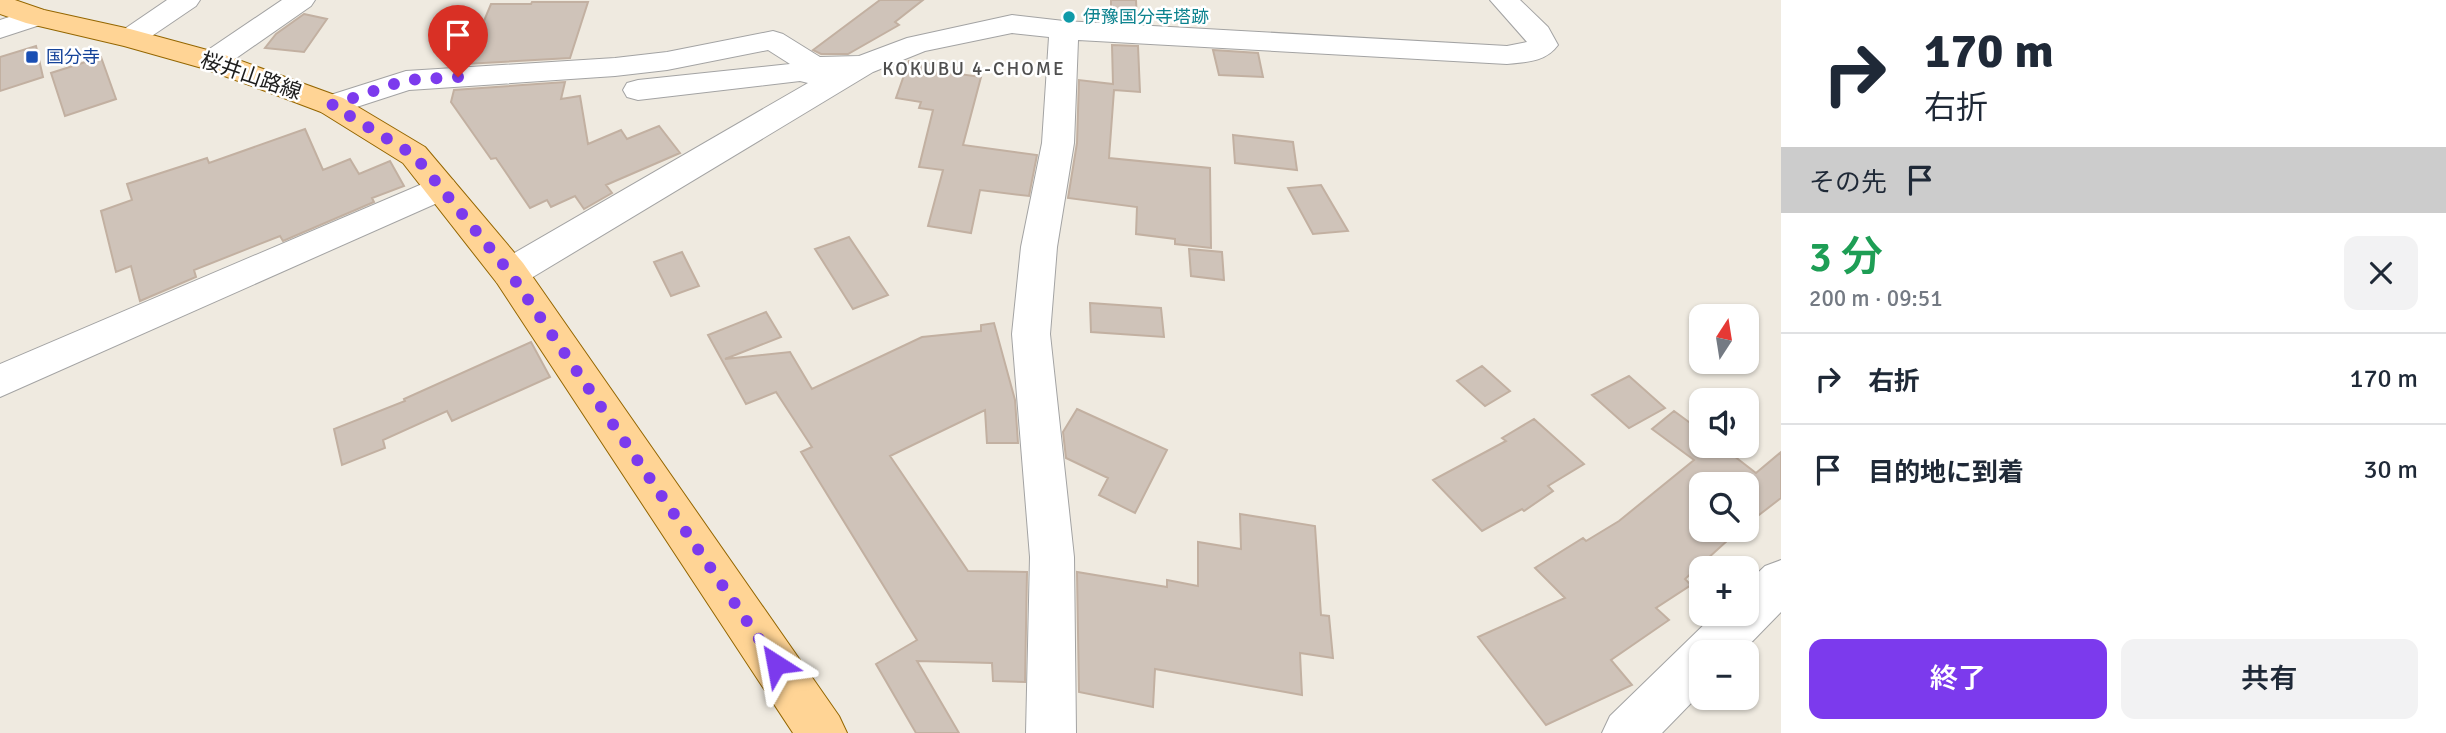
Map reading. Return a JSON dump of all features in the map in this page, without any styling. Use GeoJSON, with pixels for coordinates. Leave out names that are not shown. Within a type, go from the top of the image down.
{"type":"FeatureCollection","features":[{"type":"Feature","properties":{"kind":"main road","name":"桜井山路線"},"geometry":{"type":"LineString","coordinates":[[0,4],[36,17],[130,38],[212,61],[332,105],[414,155],[510,273],[822,733]]}},
{"type":"Feature","properties":{"kind":"street"},"geometry":{"type":"LineString","coordinates":[[130,38],[186,0]]}},
{"type":"Feature","properties":{"kind":"street"},"geometry":{"type":"LineString","coordinates":[[212,61],[301,0]]}},
{"type":"Feature","properties":{"kind":"street"},"geometry":{"type":"LineString","coordinates":[[510,273],[849,73],[917,44],[1015,12],[1064,30],[1507,55],[1532,52],[1543,45],[1538,33],[1504,0]]}},
{"type":"Feature","properties":{"kind":"street"},"geometry":{"type":"LineString","coordinates":[[0,29],[36,17]]}},
{"type":"Feature","properties":{"kind":"street"},"geometry":{"type":"LineString","coordinates":[[1051,733],[1052,557],[1031,334],[1039,247],[1058,143],[1064,30]]}},
{"type":"Feature","properties":{"kind":"street"},"geometry":{"type":"LineString","coordinates":[[332,105],[406,80],[615,67],[620,92],[800,72],[849,73]]}},
{"type":"Feature","properties":{"kind":"street"},"geometry":{"type":"LineString","coordinates":[[0,381],[441,188]]}},
{"type":"Feature","properties":{"kind":"street"},"geometry":{"type":"LineString","coordinates":[[1721,640],[1781,581]]}},
{"type":"Feature","properties":{"kind":"street"},"geometry":{"type":"LineString","coordinates":[[1627,733],[1689,672]]}},
{"type":"Feature","properties":{"kind":"building"},"geometry":{"type":"Polygon","coordinates":[[[880,0],[923,0],[895,22],[899,25],[848,54],[821,54],[813,50],[880,0]]]}},
{"type":"Feature","properties":{"kind":"building"},"geometry":{"type":"Polygon","coordinates":[[[1111,0],[1136,0],[1137,22],[1111,21],[1111,0]]]}},
{"type":"Feature","properties":{"kind":"building"},"geometry":{"type":"Polygon","coordinates":[[[588,2],[570,58],[466,64],[491,4],[588,2]]]}},
{"type":"Feature","properties":{"kind":"building"},"geometry":{"type":"Polygon","coordinates":[[[304,14],[327,19],[304,52],[265,48],[276,34],[304,14]]]}},
{"type":"Feature","properties":{"kind":"building"},"geometry":{"type":"Polygon","coordinates":[[[1112,45],[1138,46],[1140,92],[1114,90],[1109,158],[1210,168],[1211,248],[1175,244],[1175,239],[1136,234],[1137,207],[1068,198],[1077,143],[1079,80],[1113,84],[1112,45]]]}},
{"type":"Feature","properties":{"kind":"building"},"geometry":{"type":"Polygon","coordinates":[[[36,46],[43,77],[0,91],[0,57],[36,46]]]}},
{"type":"Feature","properties":{"kind":"building"},"geometry":{"type":"Polygon","coordinates":[[[1213,50],[1258,53],[1263,77],[1219,75],[1213,50]]]}},
{"type":"Feature","properties":{"kind":"building"},"geometry":{"type":"Polygon","coordinates":[[[101,57],[116,99],[65,116],[51,73],[101,57]]]}},
{"type":"Feature","properties":{"kind":"building"},"geometry":{"type":"Polygon","coordinates":[[[909,61],[961,68],[959,74],[981,77],[963,145],[1037,155],[1029,196],[980,190],[971,233],[928,226],[943,170],[919,167],[933,110],[919,108],[921,102],[896,98],[909,61]]]}},
{"type":"Feature","properties":{"kind":"building"},"geometry":{"type":"Polygon","coordinates":[[[565,82],[561,99],[580,96],[588,144],[621,130],[627,139],[659,126],[680,153],[606,185],[612,193],[584,209],[575,196],[551,207],[547,200],[530,208],[496,158],[491,159],[451,102],[454,90],[565,82]]]}},
{"type":"Feature","properties":{"kind":"building"},"geometry":{"type":"Polygon","coordinates":[[[305,129],[323,170],[350,159],[359,174],[390,161],[404,186],[372,198],[374,202],[283,241],[280,236],[194,270],[196,277],[140,301],[131,266],[116,272],[101,211],[132,200],[127,184],[207,158],[209,163],[305,129]]]}},
{"type":"Feature","properties":{"kind":"building"},"geometry":{"type":"Polygon","coordinates":[[[1233,135],[1293,142],[1297,170],[1235,163],[1233,135]]]}},
{"type":"Feature","properties":{"kind":"building"},"geometry":{"type":"Polygon","coordinates":[[[1321,185],[1348,231],[1313,234],[1288,188],[1321,185]]]}},
{"type":"Feature","properties":{"kind":"building"},"geometry":{"type":"Polygon","coordinates":[[[849,237],[888,295],[853,309],[815,249],[849,237]]]}},
{"type":"Feature","properties":{"kind":"building"},"geometry":{"type":"Polygon","coordinates":[[[1189,249],[1222,252],[1224,280],[1191,276],[1189,249]]]}},
{"type":"Feature","properties":{"kind":"building"},"geometry":{"type":"Polygon","coordinates":[[[682,252],[699,286],[671,296],[654,262],[682,252]]]}},
{"type":"Feature","properties":{"kind":"building"},"geometry":{"type":"Polygon","coordinates":[[[1090,303],[1161,308],[1164,337],[1091,332],[1090,303]]]}},
{"type":"Feature","properties":{"kind":"building"},"geometry":{"type":"Polygon","coordinates":[[[766,312],[781,337],[725,359],[790,352],[812,389],[922,337],[981,331],[981,325],[994,323],[1015,400],[1018,443],[987,443],[985,410],[890,456],[968,571],[1027,572],[1025,682],[993,681],[992,663],[917,661],[959,733],[916,733],[876,664],[917,640],[801,452],[812,447],[776,392],[746,404],[708,335],[766,312]]]}},
{"type":"Feature","properties":{"kind":"building"},"geometry":{"type":"Polygon","coordinates":[[[531,342],[550,377],[452,421],[447,411],[383,440],[385,448],[342,465],[334,429],[405,401],[404,399],[531,342]]]}},
{"type":"Feature","properties":{"kind":"building"},"geometry":{"type":"Polygon","coordinates":[[[1482,366],[1510,391],[1485,406],[1457,381],[1482,366]]]}},
{"type":"Feature","properties":{"kind":"building"},"geometry":{"type":"Polygon","coordinates":[[[1629,376],[1665,408],[1629,428],[1592,395],[1629,376]]]}},
{"type":"Feature","properties":{"kind":"building"},"geometry":{"type":"Polygon","coordinates":[[[1077,409],[1167,450],[1135,513],[1099,495],[1108,478],[1066,458],[1063,432],[1077,409]]]}},
{"type":"Feature","properties":{"kind":"building"},"geometry":{"type":"Polygon","coordinates":[[[1674,411],[1689,422],[1689,456],[1652,429],[1674,411]]]}},
{"type":"Feature","properties":{"kind":"building"},"geometry":{"type":"Polygon","coordinates":[[[1534,419],[1584,464],[1548,486],[1553,491],[1524,511],[1522,509],[1482,531],[1433,480],[1506,441],[1502,438],[1534,419]]]}},
{"type":"Feature","properties":{"kind":"building"},"geometry":{"type":"Polygon","coordinates":[[[1781,452],[1781,498],[1759,515],[1757,472],[1781,452]]]}},
{"type":"Feature","properties":{"kind":"building"},"geometry":{"type":"Polygon","coordinates":[[[1691,458],[1737,458],[1755,472],[1689,472],[1689,542],[1726,542],[1710,556],[1689,556],[1689,575],[1685,579],[1689,586],[1656,608],[1669,620],[1611,660],[1632,685],[1546,725],[1478,637],[1565,598],[1535,568],[1583,538],[1586,541],[1619,521],[1694,460],[1691,458]]]}},
{"type":"Feature","properties":{"kind":"building"},"geometry":{"type":"Polygon","coordinates":[[[1240,514],[1315,526],[1321,615],[1329,616],[1333,658],[1300,653],[1302,695],[1155,669],[1153,707],[1079,692],[1077,572],[1167,587],[1167,580],[1198,586],[1198,542],[1241,549],[1240,514]]]}},
{"type":"Feature","properties":{"kind":"place","name":"伊豫国分寺塔跡"},"geometry":{"type":"Point","coordinates":[1069,17]}},
{"type":"Feature","properties":{"kind":"place","name":"国分寺"},"geometry":{"type":"Point","coordinates":[32,57]}},
{"type":"Feature","properties":{"kind":"district","name":"KOKUBU 4-CHOME"},"geometry":{"type":"Point","coordinates":[974,68]}},
{"type":"Feature","properties":{"kind":"route"},"geometry":{"type":"LineString","coordinates":[[458,77],[406,80],[332,105],[414,155],[510,273],[776,664]]}}]}
